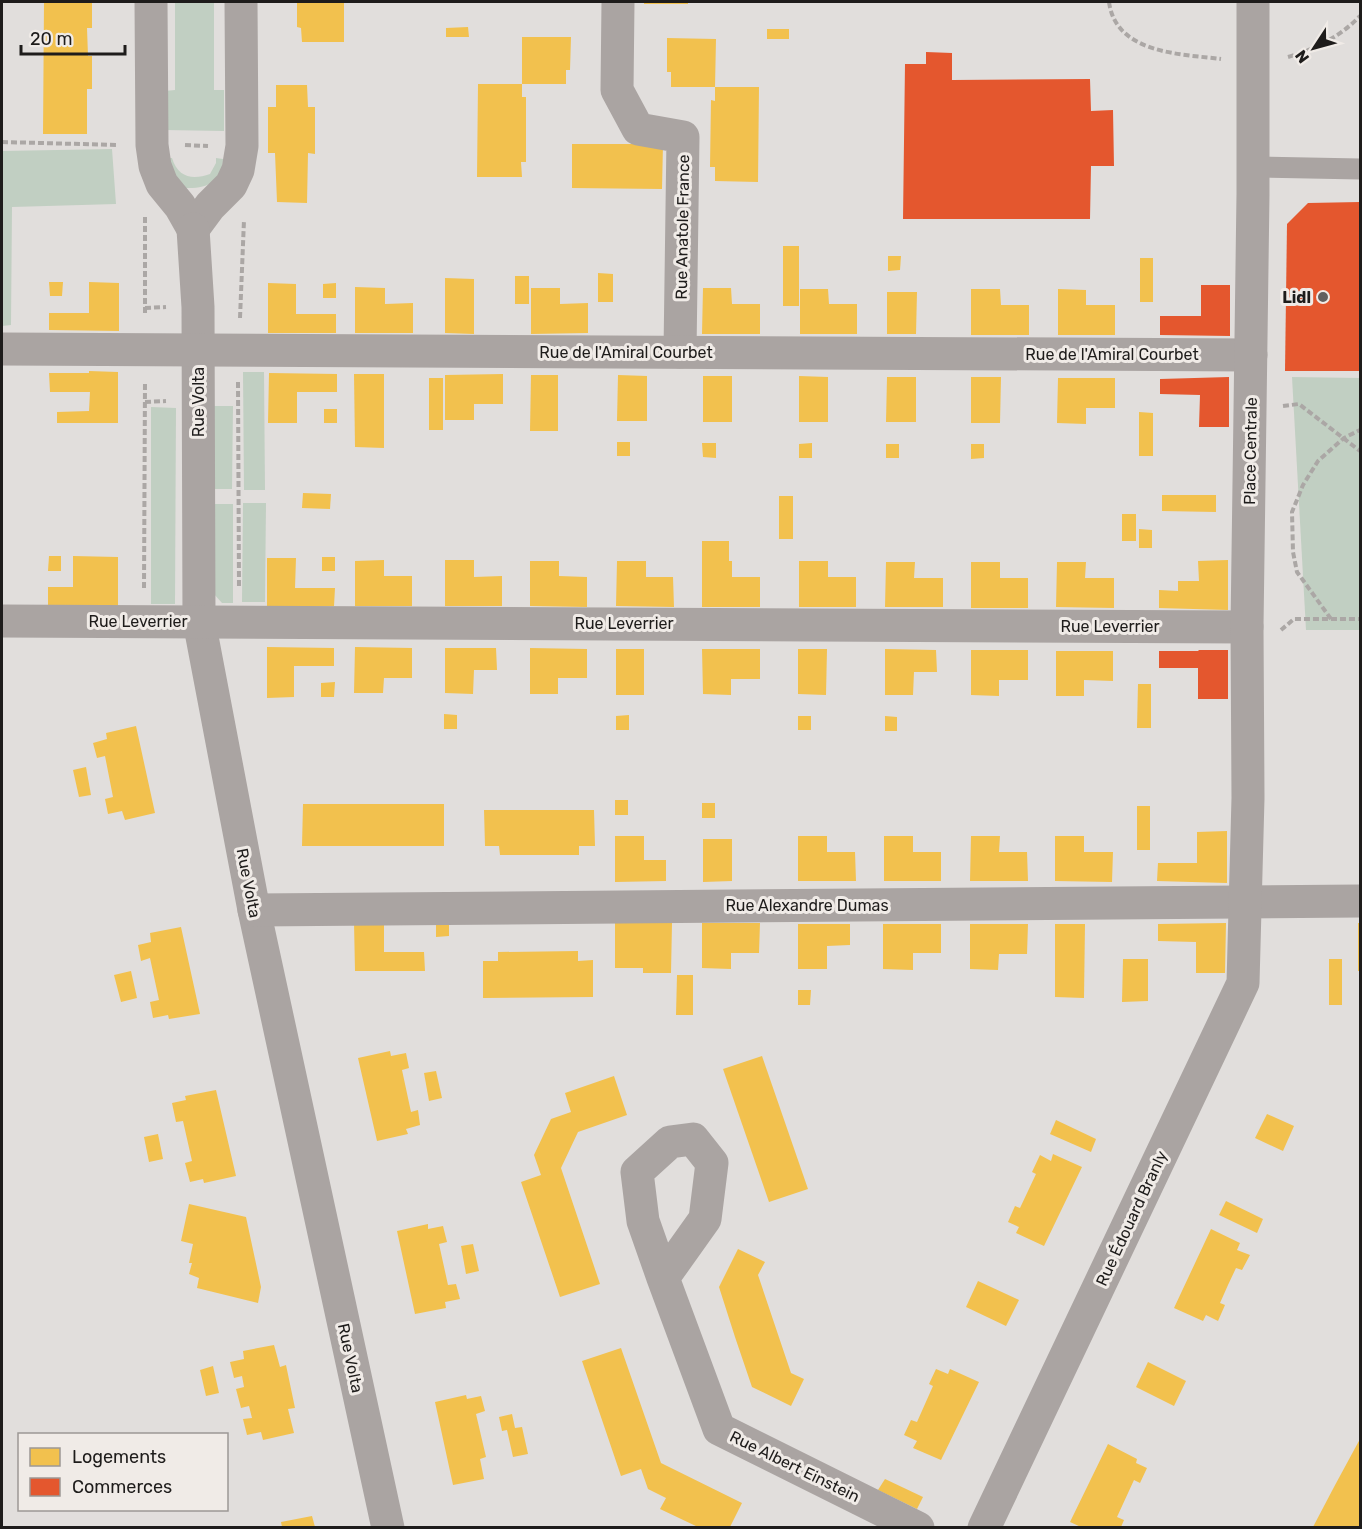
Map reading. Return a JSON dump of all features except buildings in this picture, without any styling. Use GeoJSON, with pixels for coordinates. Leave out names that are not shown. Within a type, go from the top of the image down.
{"type":"FeatureCollection","features":[{"type":"Feature","properties":{"kind":"street","name":"Rue Volta"},"geometry":{"type":"LineString","coordinates":[[151,2],[131,144],[155,166],[162,184],[180,206],[193,229],[198,307],[199,621],[254,910],[388,1527]]}},
{"type":"Feature","properties":{"kind":"street"},"geometry":{"type":"LineString","coordinates":[[193,229],[210,206],[231,185],[238,170],[242,146],[241,2]]}},
{"type":"Feature","properties":{"kind":"street","name":"Rue Anatole France"},"geometry":{"type":"LineString","coordinates":[[618,2],[617,90],[638,129],[683,137],[680,352]]}},
{"type":"Feature","properties":{"kind":"street","name":"Place Centrale"},"geometry":{"type":"LineString","coordinates":[[1245,901],[1248,798],[1247,634],[1253,2]]}},
{"type":"Feature","properties":{"kind":"street","name":"Rue de l'Amiral Courbet"},"geometry":{"type":"LineString","coordinates":[[2,349],[1251,355]]}},
{"type":"Feature","properties":{"kind":"street","name":"Rue Leverrier"},"geometry":{"type":"LineString","coordinates":[[2,621],[239,621],[1247,634]]}},
{"type":"Feature","properties":{"kind":"street","name":"Rue Édouard Branly"},"geometry":{"type":"LineString","coordinates":[[984,1527],[1244,983],[1245,901]]}},
{"type":"Feature","properties":{"kind":"street","name":"Rue Alexandre Dumas"},"geometry":{"type":"LineString","coordinates":[[254,910],[1360,901]]}},
{"type":"Feature","properties":{"kind":"street","name":"Rue Albert Einstein"},"geometry":{"type":"LineString","coordinates":[[663,1278],[719,1429],[918,1527]]}},
{"type":"Feature","properties":{"kind":"lane"},"geometry":{"type":"LineString","coordinates":[[1253,167],[1360,169]]}},
{"type":"Feature","properties":{"kind":"path"},"geometry":{"type":"LineString","coordinates":[[2,142],[242,146]]}},
{"type":"Feature","properties":{"kind":"path"},"geometry":{"type":"LineString","coordinates":[[120,155],[131,144]]}},
{"type":"Feature","properties":{"kind":"path"},"geometry":{"type":"LineString","coordinates":[[239,621],[238,351],[244,220],[250,214]]}},
{"type":"Feature","properties":{"kind":"path"},"geometry":{"type":"LineString","coordinates":[[144,621],[145,216]]}},
{"type":"Feature","properties":{"kind":"path"},"geometry":{"type":"LineString","coordinates":[[1250,411],[1299,404],[1360,451]]}},
{"type":"Feature","properties":{"kind":"path"},"geometry":{"type":"LineString","coordinates":[[1330,619],[1297,572],[1293,552],[1292,512],[1303,485],[1318,460],[1344,438],[1360,430]]}},
{"type":"Feature","properties":{"kind":"path"},"geometry":{"type":"LineString","coordinates":[[1247,634],[1270,638],[1294,619],[1360,619]]}},
{"type":"Feature","properties":{"kind":"green space"},"geometry":{"type":"Polygon","coordinates":[[[175,2],[214,2],[214,90],[224,90],[224,131],[164,130],[165,91],[175,90],[175,2]]]}},
{"type":"Feature","properties":{"kind":"green space"},"geometry":{"type":"Polygon","coordinates":[[[112,149],[116,204],[12,207],[11,325],[2,326],[2,151],[112,149]]]}},
{"type":"Feature","properties":{"kind":"green space"},"geometry":{"type":"Polygon","coordinates":[[[163,158],[172,158],[178,170],[192,177],[210,174],[216,158],[223,159],[216,179],[200,187],[185,188],[163,158]]]}},
{"type":"Feature","properties":{"kind":"green space"},"geometry":{"type":"Polygon","coordinates":[[[243,372],[264,372],[265,490],[244,490],[243,372]]]}},
{"type":"Feature","properties":{"kind":"green space"},"geometry":{"type":"Polygon","coordinates":[[[1292,377],[1360,378],[1360,630],[1306,630],[1292,377]]]}},
{"type":"Feature","properties":{"kind":"green space"},"geometry":{"type":"Polygon","coordinates":[[[208,406],[233,406],[232,489],[208,489],[208,406]]]}},
{"type":"Feature","properties":{"kind":"green space"},"geometry":{"type":"Polygon","coordinates":[[[151,407],[176,408],[175,604],[151,604],[151,407]]]}},
{"type":"Feature","properties":{"kind":"green space"},"geometry":{"type":"Polygon","coordinates":[[[243,503],[266,503],[265,602],[242,602],[243,503]]]}},
{"type":"Feature","properties":{"kind":"green space"},"geometry":{"type":"Polygon","coordinates":[[[208,504],[233,504],[233,603],[222,603],[214,594],[208,504]]]}},
{"type":"Feature","properties":{"kind":"place","name":"Lidl"},"geometry":{"type":"Point","coordinates":[1323,297]}}]}
